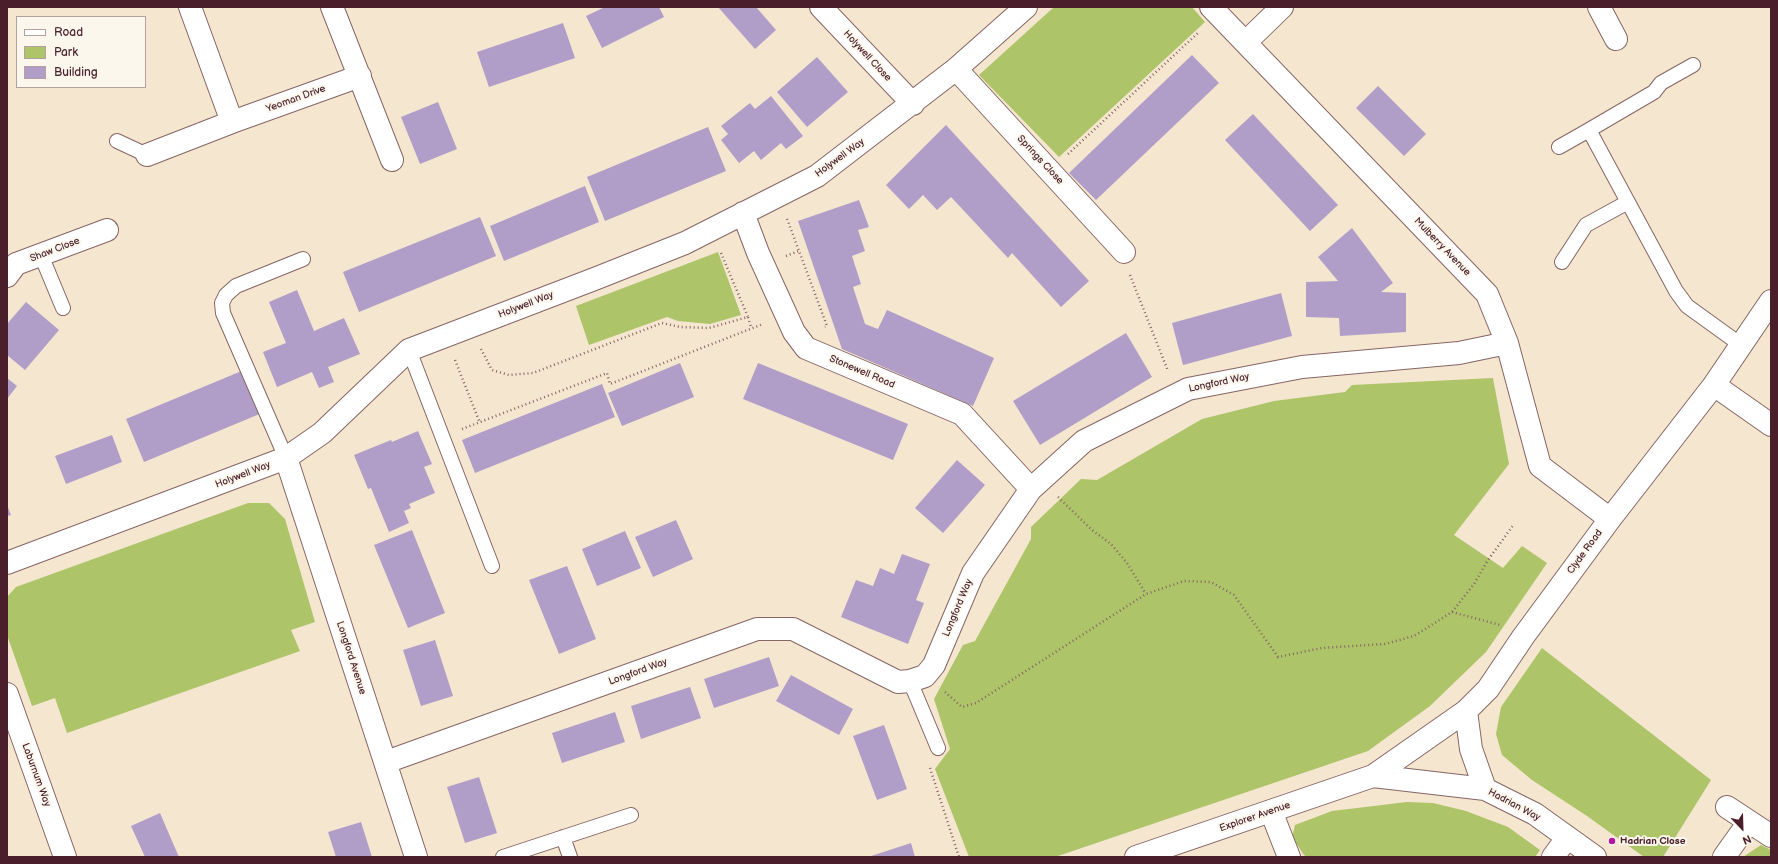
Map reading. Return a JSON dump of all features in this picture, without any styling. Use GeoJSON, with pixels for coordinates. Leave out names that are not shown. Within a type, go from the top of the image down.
{"type":"FeatureCollection","features":[{"type":"Feature","properties":{"kind":"street"},"geometry":{"type":"LineString","coordinates":[[190,7],[232,122]]}},
{"type":"Feature","properties":{"kind":"street","name":"Holywell Close"},"geometry":{"type":"LineString","coordinates":[[821,7],[913,104]]}},
{"type":"Feature","properties":{"kind":"street","name":"Holywell Way"},"geometry":{"type":"LineString","coordinates":[[7,563],[286,458],[322,433],[409,350],[685,243],[817,176],[913,104],[956,69],[1026,7]]}},
{"type":"Feature","properties":{"kind":"street"},"geometry":{"type":"LineString","coordinates":[[1246,42],[1282,7]]}},
{"type":"Feature","properties":{"kind":"street"},"geometry":{"type":"LineString","coordinates":[[1599,7],[1616,39]]}},
{"type":"Feature","properties":{"kind":"street"},"geometry":{"type":"LineString","coordinates":[[334,11],[392,160]]}},
{"type":"Feature","properties":{"kind":"street","name":"Mulberry Avenue"},"geometry":{"type":"LineString","coordinates":[[1215,11],[1487,294],[1507,343],[1540,466],[1610,519]]}},
{"type":"Feature","properties":{"kind":"street","name":"Springs Close"},"geometry":{"type":"LineString","coordinates":[[956,69],[1124,252]]}},
{"type":"Feature","properties":{"kind":"street","name":"Yeoman Drive"},"geometry":{"type":"LineString","coordinates":[[148,155],[232,122],[360,76]]}},
{"type":"Feature","properties":{"kind":"street","name":"Stonewell Road"},"geometry":{"type":"LineString","coordinates":[[743,213],[758,252],[787,316],[798,338],[806,348],[962,414],[1036,485]]}},
{"type":"Feature","properties":{"kind":"street","name":"Shaw Close"},"geometry":{"type":"LineString","coordinates":[[7,276],[16,264],[107,230]]}},
{"type":"Feature","properties":{"kind":"street","name":"Clyde Road"},"geometry":{"type":"LineString","coordinates":[[1373,776],[1466,711],[1488,689],[1523,637],[1610,519],[1714,385],[1771,300]]}},
{"type":"Feature","properties":{"kind":"street","name":"Longford Way"},"geometry":{"type":"LineString","coordinates":[[386,762],[757,629],[794,629],[898,682],[918,679],[934,665],[973,573],[1036,485],[1084,441],[1188,388],[1302,367],[1459,353],[1507,343]]}},
{"type":"Feature","properties":{"kind":"street"},"geometry":{"type":"LineString","coordinates":[[1714,385],[1771,425]]}},
{"type":"Feature","properties":{"kind":"street","name":"Longford Avenue"},"geometry":{"type":"LineString","coordinates":[[286,458],[416,857]]}},
{"type":"Feature","properties":{"kind":"street","name":"Laburnum Way"},"geometry":{"type":"LineString","coordinates":[[7,694],[65,857]]}},
{"type":"Feature","properties":{"kind":"street"},"geometry":{"type":"LineString","coordinates":[[1466,711],[1471,749],[1485,789]]}},
{"type":"Feature","properties":{"kind":"street","name":"Hadrian Way"},"geometry":{"type":"LineString","coordinates":[[1373,776],[1485,789],[1535,814],[1595,857]]}},
{"type":"Feature","properties":{"kind":"street","name":"Explorer Avenue"},"geometry":{"type":"LineString","coordinates":[[1136,857],[1373,776]]}},
{"type":"Feature","properties":{"kind":"street"},"geometry":{"type":"LineString","coordinates":[[1727,807],[1771,836]]}},
{"type":"Feature","properties":{"kind":"street"},"geometry":{"type":"LineString","coordinates":[[1271,811],[1289,857]]}},
{"type":"Feature","properties":{"kind":"street"},"geometry":{"type":"LineString","coordinates":[[1724,857],[1749,822]]}},
{"type":"Feature","properties":{"kind":"street"},"geometry":{"type":"LineString","coordinates":[[1553,857],[1567,838]]}},
{"type":"Feature","properties":{"kind":"lane"},"geometry":{"type":"LineString","coordinates":[[1559,147],[1654,92],[1661,83],[1693,65]]}},
{"type":"Feature","properties":{"kind":"lane"},"geometry":{"type":"LineString","coordinates":[[1589,130],[1676,291],[1687,306],[1741,345]]}},
{"type":"Feature","properties":{"kind":"lane"},"geometry":{"type":"LineString","coordinates":[[117,141],[148,155]]}},
{"type":"Feature","properties":{"kind":"lane"},"geometry":{"type":"LineString","coordinates":[[1562,262],[1586,225],[1628,202]]}},
{"type":"Feature","properties":{"kind":"lane"},"geometry":{"type":"LineString","coordinates":[[41,255],[63,308]]}},
{"type":"Feature","properties":{"kind":"lane"},"geometry":{"type":"LineString","coordinates":[[286,458],[223,313],[222,303],[226,295],[236,286],[303,259]]}},
{"type":"Feature","properties":{"kind":"lane"},"geometry":{"type":"LineString","coordinates":[[409,350],[492,566]]}},
{"type":"Feature","properties":{"kind":"lane"},"geometry":{"type":"LineString","coordinates":[[918,679],[938,748]]}},
{"type":"Feature","properties":{"kind":"lane"},"geometry":{"type":"LineString","coordinates":[[502,857],[631,815]]}},
{"type":"Feature","properties":{"kind":"lane"},"geometry":{"type":"LineString","coordinates":[[563,836],[570,857]]}},
{"type":"Feature","properties":{"kind":"path"},"geometry":{"type":"LineString","coordinates":[[1050,171],[1215,11]]}},
{"type":"Feature","properties":{"kind":"path"},"geometry":{"type":"LineString","coordinates":[[778,195],[827,326],[798,338]]}},
{"type":"Feature","properties":{"kind":"path"},"geometry":{"type":"LineString","coordinates":[[711,229],[751,327]]}},
{"type":"Feature","properties":{"kind":"path"},"geometry":{"type":"LineString","coordinates":[[1124,252],[1127,269],[1177,394]]}},
{"type":"Feature","properties":{"kind":"path"},"geometry":{"type":"LineString","coordinates":[[442,437],[607,373],[610,384],[751,327],[787,316]]}},
{"type":"Feature","properties":{"kind":"path"},"geometry":{"type":"LineString","coordinates":[[472,326],[484,357],[492,370],[509,375],[533,373],[662,323],[680,327],[710,328],[748,317]]}},
{"type":"Feature","properties":{"kind":"path"},"geometry":{"type":"LineString","coordinates":[[446,336],[480,422]]}},
{"type":"Feature","properties":{"kind":"path"},"geometry":{"type":"LineString","coordinates":[[1036,485],[1111,544],[1128,563],[1146,594]]}},
{"type":"Feature","properties":{"kind":"path"},"geometry":{"type":"LineString","coordinates":[[918,679],[962,707],[976,703],[1146,594],[1184,581],[1211,582],[1234,595],[1278,656],[1322,648],[1385,644],[1414,636],[1452,612],[1474,584],[1488,560],[1514,524]]}},
{"type":"Feature","properties":{"kind":"path"},"geometry":{"type":"LineString","coordinates":[[1452,612],[1487,620],[1509,629],[1523,637]]}},
{"type":"Feature","properties":{"kind":"green space"},"geometry":{"type":"Polygon","coordinates":[[[1054,7],[1192,7],[1205,22],[1059,157],[979,75],[1054,7]]]}},
{"type":"Feature","properties":{"kind":"green space"},"geometry":{"type":"Polygon","coordinates":[[[718,252],[741,315],[710,324],[678,321],[667,317],[589,345],[576,306],[718,252]]]}},
{"type":"Feature","properties":{"kind":"green space"},"geometry":{"type":"Polygon","coordinates":[[[1493,378],[1509,464],[1454,535],[1503,568],[1522,546],[1547,563],[1486,652],[1430,706],[1368,751],[1055,857],[969,857],[935,769],[950,749],[934,699],[963,645],[975,641],[1031,539],[1031,527],[1081,479],[1097,480],[1202,419],[1274,401],[1345,392],[1352,385],[1493,378]]]}},
{"type":"Feature","properties":{"kind":"green space"},"geometry":{"type":"Polygon","coordinates":[[[248,503],[269,503],[285,519],[315,622],[291,630],[300,651],[67,733],[55,698],[32,706],[7,635],[7,597],[16,587],[248,503]]]}},
{"type":"Feature","properties":{"kind":"green space"},"geometry":{"type":"Polygon","coordinates":[[[1542,648],[1711,780],[1663,857],[1644,857],[1587,816],[1532,780],[1502,755],[1496,734],[1501,707],[1542,648]]]}},
{"type":"Feature","properties":{"kind":"green space"},"geometry":{"type":"Polygon","coordinates":[[[1407,802],[1433,803],[1466,811],[1508,827],[1540,850],[1535,857],[1307,857],[1292,837],[1295,825],[1332,811],[1407,802]]]}},
{"type":"Feature","properties":{"kind":"green space"},"geometry":{"type":"Polygon","coordinates":[[[1761,845],[1771,850],[1771,857],[1743,857],[1761,845]]]}},
{"type":"Feature","properties":{"kind":"building"},"geometry":{"type":"Polygon","coordinates":[[[605,7],[659,7],[664,17],[602,48],[586,16],[605,7]]]}},
{"type":"Feature","properties":{"kind":"building"},"geometry":{"type":"Polygon","coordinates":[[[718,7],[756,7],[776,30],[755,49],[718,7]]]}},
{"type":"Feature","properties":{"kind":"building"},"geometry":{"type":"Polygon","coordinates":[[[563,23],[575,58],[489,87],[477,52],[563,23]]]}},
{"type":"Feature","properties":{"kind":"building"},"geometry":{"type":"Polygon","coordinates":[[[1192,55],[1219,83],[1096,200],[1069,173],[1192,55]]]}},
{"type":"Feature","properties":{"kind":"building"},"geometry":{"type":"Polygon","coordinates":[[[817,57],[848,92],[807,127],[777,92],[817,57]]]}},
{"type":"Feature","properties":{"kind":"building"},"geometry":{"type":"Polygon","coordinates":[[[1378,86],[1426,134],[1404,156],[1356,108],[1378,86]]]}},
{"type":"Feature","properties":{"kind":"building"},"geometry":{"type":"Polygon","coordinates":[[[771,96],[803,136],[786,149],[781,143],[761,160],[754,151],[739,163],[721,140],[728,134],[721,126],[750,103],[755,109],[771,96]]]}},
{"type":"Feature","properties":{"kind":"building"},"geometry":{"type":"Polygon","coordinates":[[[438,102],[457,149],[420,164],[401,117],[438,102]]]}},
{"type":"Feature","properties":{"kind":"building"},"geometry":{"type":"Polygon","coordinates":[[[1253,114],[1338,205],[1310,231],[1225,140],[1253,114]]]}},
{"type":"Feature","properties":{"kind":"building"},"geometry":{"type":"Polygon","coordinates":[[[946,125],[1089,281],[1061,307],[1012,253],[1008,258],[951,197],[937,210],[923,195],[909,209],[886,185],[946,125]]]}},
{"type":"Feature","properties":{"kind":"building"},"geometry":{"type":"Polygon","coordinates":[[[708,127],[726,171],[605,221],[587,177],[708,127]]]}},
{"type":"Feature","properties":{"kind":"building"},"geometry":{"type":"Polygon","coordinates":[[[585,186],[599,222],[504,261],[490,226],[585,186]]]}},
{"type":"Feature","properties":{"kind":"building"},"geometry":{"type":"Polygon","coordinates":[[[859,200],[869,227],[858,230],[865,251],[852,256],[861,284],[853,287],[865,324],[878,329],[887,310],[994,358],[973,406],[842,349],[798,221],[859,200]]]}},
{"type":"Feature","properties":{"kind":"building"},"geometry":{"type":"Polygon","coordinates":[[[480,217],[496,256],[359,312],[343,272],[480,217]]]}},
{"type":"Feature","properties":{"kind":"building"},"geometry":{"type":"Polygon","coordinates":[[[1352,228],[1393,283],[1381,292],[1406,293],[1406,332],[1340,336],[1339,318],[1306,317],[1306,282],[1338,281],[1318,257],[1352,228]]]}},
{"type":"Feature","properties":{"kind":"building"},"geometry":{"type":"Polygon","coordinates":[[[297,290],[314,331],[344,318],[360,354],[328,367],[334,382],[319,388],[312,372],[277,387],[263,352],[286,343],[269,302],[297,290]]]}},
{"type":"Feature","properties":{"kind":"building"},"geometry":{"type":"Polygon","coordinates":[[[1281,293],[1292,336],[1183,365],[1172,323],[1281,293]]]}},
{"type":"Feature","properties":{"kind":"building"},"geometry":{"type":"Polygon","coordinates":[[[26,302],[59,330],[25,370],[7,355],[7,324],[26,302]]]}},
{"type":"Feature","properties":{"kind":"building"},"geometry":{"type":"Polygon","coordinates":[[[1126,333],[1152,377],[1040,445],[1013,401],[1126,333]]]}},
{"type":"Feature","properties":{"kind":"building"},"geometry":{"type":"Polygon","coordinates":[[[680,363],[694,397],[622,426],[608,393],[680,363]]]}},
{"type":"Feature","properties":{"kind":"building"},"geometry":{"type":"Polygon","coordinates":[[[758,363],[908,424],[893,460],[743,399],[758,363]]]}},
{"type":"Feature","properties":{"kind":"building"},"geometry":{"type":"Polygon","coordinates":[[[244,370],[262,413],[144,462],[126,419],[244,370]]]}},
{"type":"Feature","properties":{"kind":"building"},"geometry":{"type":"Polygon","coordinates":[[[7,378],[17,386],[7,399],[7,378]]]}},
{"type":"Feature","properties":{"kind":"building"},"geometry":{"type":"Polygon","coordinates":[[[602,384],[615,417],[475,473],[462,440],[602,384]]]}},
{"type":"Feature","properties":{"kind":"building"},"geometry":{"type":"Polygon","coordinates":[[[418,431],[432,464],[424,467],[435,493],[409,504],[411,508],[404,511],[409,523],[389,532],[371,488],[368,489],[354,455],[418,431]]]}},
{"type":"Feature","properties":{"kind":"building"},"geometry":{"type":"Polygon","coordinates":[[[112,435],[122,462],[66,484],[55,456],[112,435]]]}},
{"type":"Feature","properties":{"kind":"building"},"geometry":{"type":"Polygon","coordinates":[[[957,460],[985,485],[943,533],[915,508],[957,460]]]}},
{"type":"Feature","properties":{"kind":"building"},"geometry":{"type":"Polygon","coordinates":[[[7,505],[11,515],[7,516],[7,505]]]}},
{"type":"Feature","properties":{"kind":"building"},"geometry":{"type":"Polygon","coordinates":[[[676,520],[693,559],[653,577],[635,537],[676,520]]]}},
{"type":"Feature","properties":{"kind":"building"},"geometry":{"type":"Polygon","coordinates":[[[412,530],[445,613],[408,628],[374,545],[412,530]]]}},
{"type":"Feature","properties":{"kind":"building"},"geometry":{"type":"Polygon","coordinates":[[[625,531],[641,568],[597,586],[582,549],[625,531]]]}},
{"type":"Feature","properties":{"kind":"building"},"geometry":{"type":"Polygon","coordinates":[[[902,554],[930,564],[916,600],[924,603],[908,644],[841,617],[856,580],[873,586],[880,568],[894,574],[902,554]]]}},
{"type":"Feature","properties":{"kind":"building"},"geometry":{"type":"Polygon","coordinates":[[[567,566],[596,639],[559,654],[529,580],[567,566]]]}},
{"type":"Feature","properties":{"kind":"building"},"geometry":{"type":"Polygon","coordinates":[[[435,640],[453,696],[421,706],[403,650],[435,640]]]}},
{"type":"Feature","properties":{"kind":"building"},"geometry":{"type":"Polygon","coordinates":[[[769,657],[779,686],[714,708],[704,679],[769,657]]]}},
{"type":"Feature","properties":{"kind":"building"},"geometry":{"type":"Polygon","coordinates":[[[791,675],[853,709],[839,735],[776,701],[791,675]]]}},
{"type":"Feature","properties":{"kind":"building"},"geometry":{"type":"Polygon","coordinates":[[[690,687],[701,718],[641,739],[631,706],[690,687]]]}},
{"type":"Feature","properties":{"kind":"building"},"geometry":{"type":"Polygon","coordinates":[[[615,712],[625,742],[562,763],[552,733],[615,712]]]}},
{"type":"Feature","properties":{"kind":"building"},"geometry":{"type":"Polygon","coordinates":[[[884,725],[907,789],[877,800],[853,736],[884,725]]]}},
{"type":"Feature","properties":{"kind":"building"},"geometry":{"type":"Polygon","coordinates":[[[479,777],[497,833],[465,843],[447,787],[479,777]]]}},
{"type":"Feature","properties":{"kind":"building"},"geometry":{"type":"Polygon","coordinates":[[[160,813],[179,857],[145,857],[131,826],[160,813]]]}},
{"type":"Feature","properties":{"kind":"building"},"geometry":{"type":"Polygon","coordinates":[[[361,822],[372,857],[336,857],[328,832],[361,822]]]}},
{"type":"Feature","properties":{"kind":"building"},"geometry":{"type":"Polygon","coordinates":[[[911,843],[915,857],[868,857],[911,843]]]}},
{"type":"Feature","properties":{"kind":"place","name":"Hadrian Close"},"geometry":{"type":"Point","coordinates":[1612,841]}}]}
